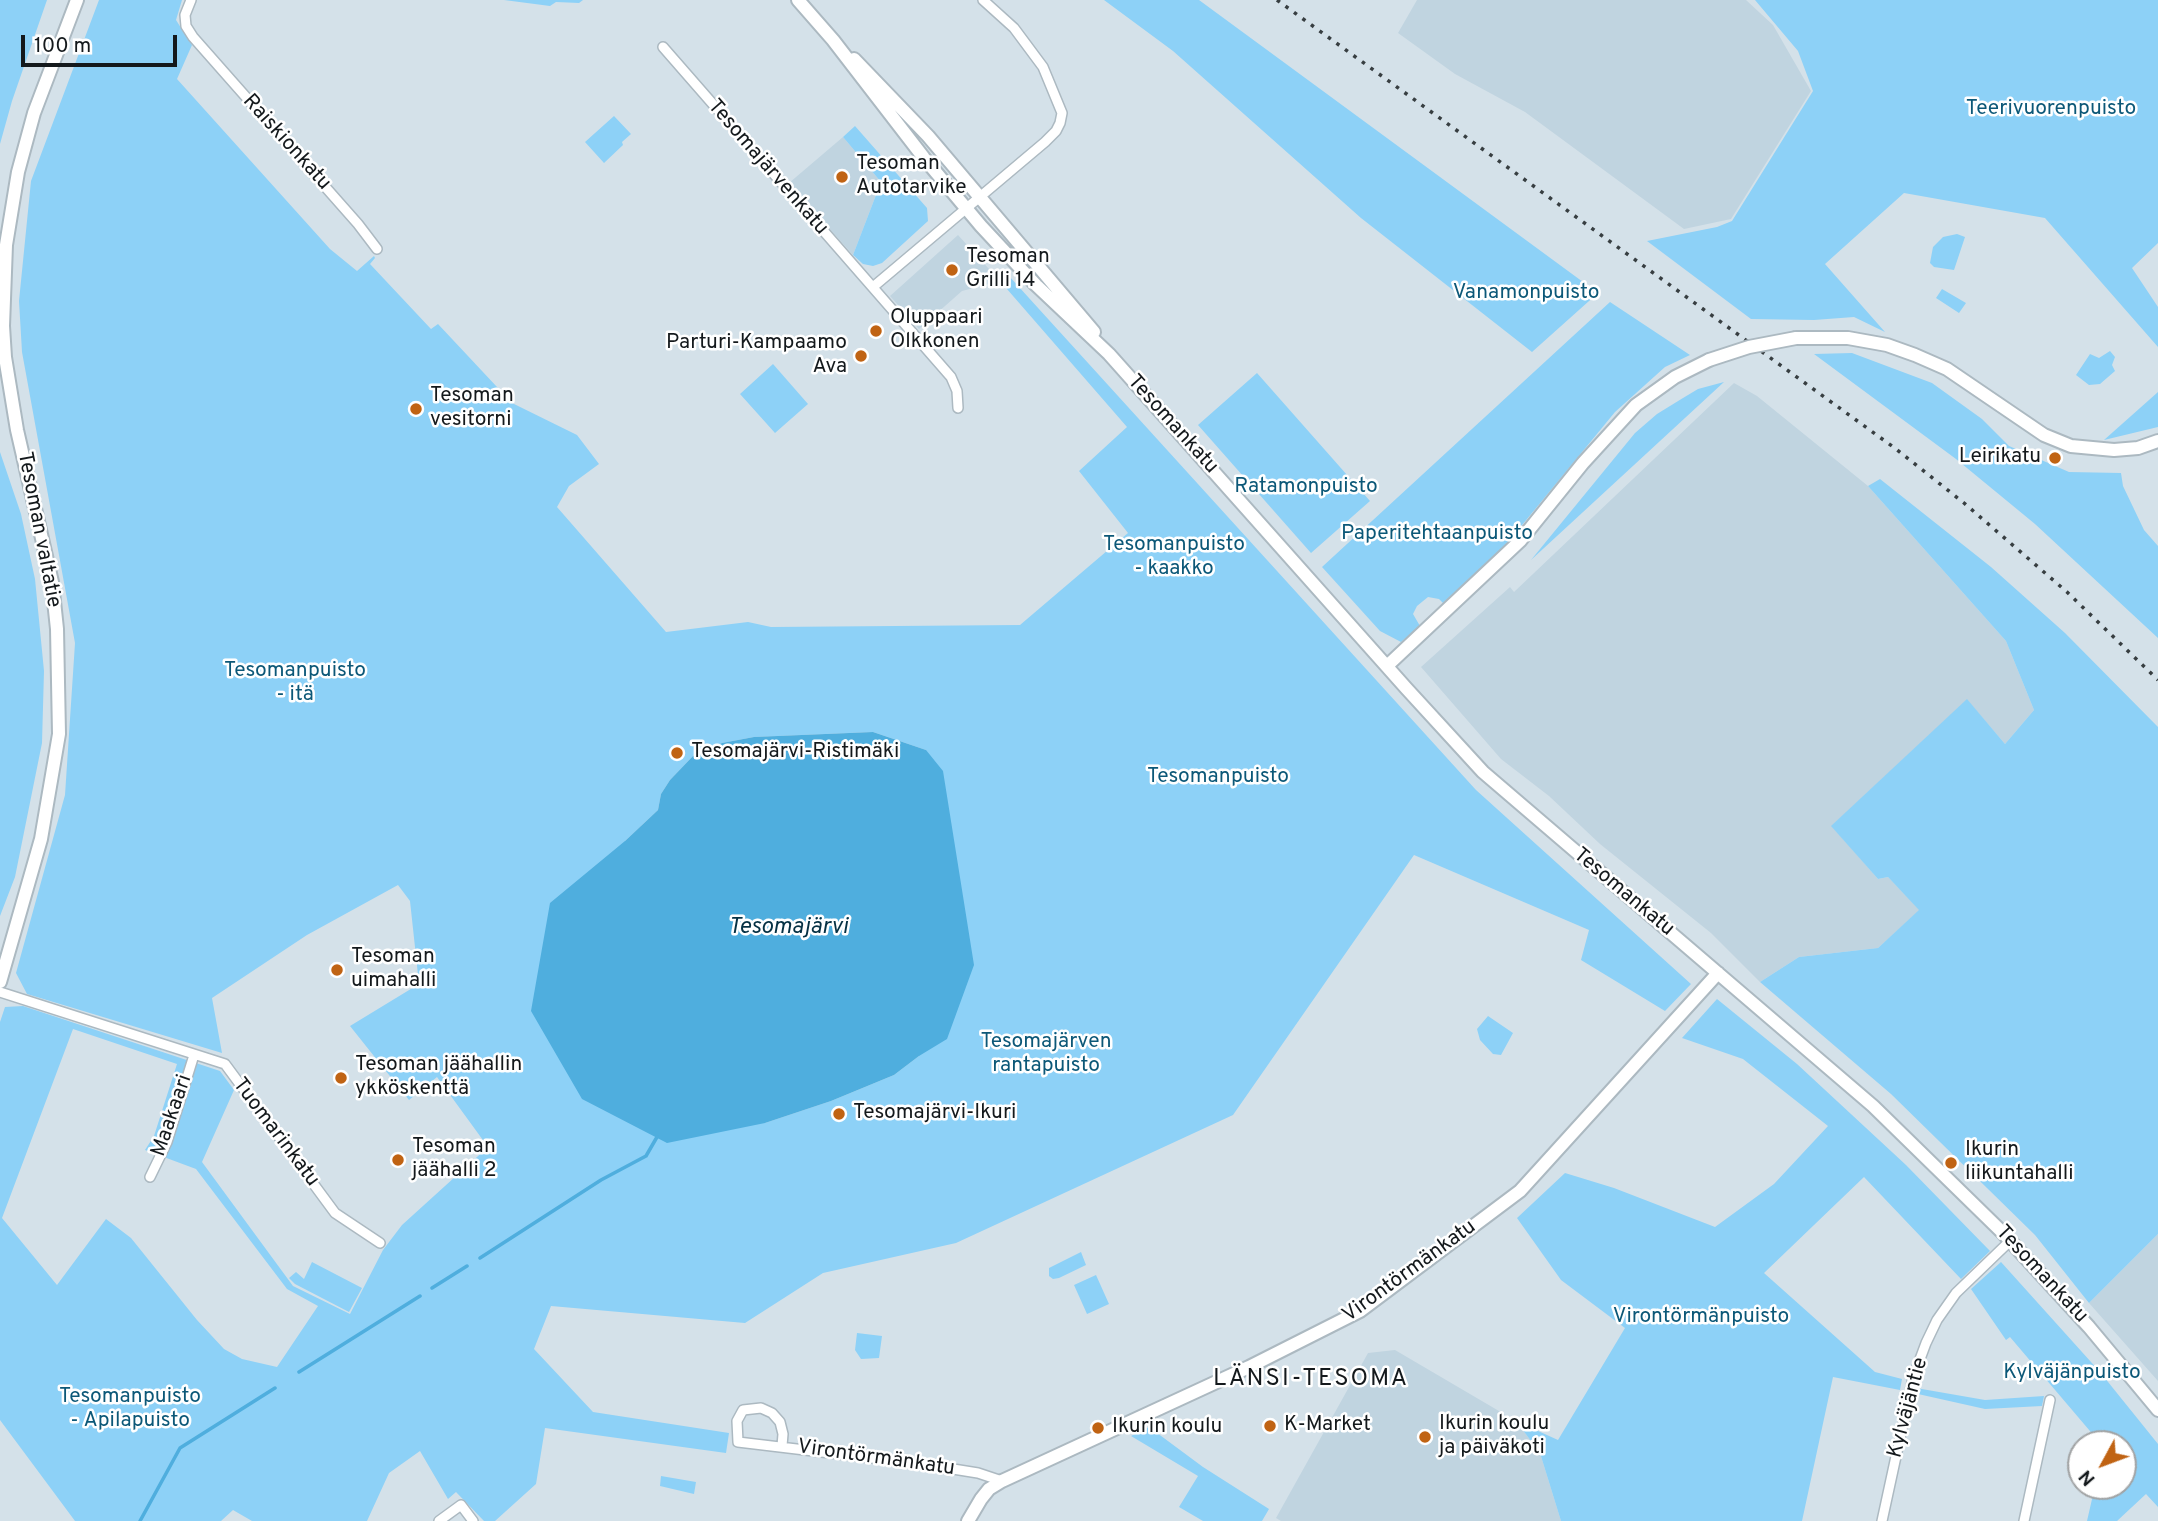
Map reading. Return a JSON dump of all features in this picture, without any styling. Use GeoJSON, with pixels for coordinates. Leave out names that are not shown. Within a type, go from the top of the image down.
{"type":"FeatureCollection","features":[{"type":"Feature","properties":{"kind":"main road","name":"Tesoman valtatie"},"geometry":{"type":"LineString","coordinates":[[0,982],[41,839],[59,734],[57,629],[52,582],[3,357],[6,245],[18,172],[34,113],[77,0]]}},
{"type":"Feature","properties":{"kind":"main road","name":"Tesomankatu"},"geometry":{"type":"LineString","coordinates":[[798,0],[833,40],[928,136],[981,196],[1091,327],[1110,354]]}},
{"type":"Feature","properties":{"kind":"main road","name":"Tesomankatu"},"geometry":{"type":"LineString","coordinates":[[833,40],[967,209],[1036,285],[1110,354],[1483,772],[1873,1106],[2010,1241],[2089,1327],[2158,1410]]}},
{"type":"Feature","properties":{"kind":"main road"},"geometry":{"type":"LineString","coordinates":[[1387,666],[1505,556],[1600,443],[1636,405],[1675,377],[1709,360],[1749,346],[1796,338],[1848,338],[1887,345],[1947,369],[2034,428],[2071,446],[2114,450],[2138,448],[2158,441]]}},
{"type":"Feature","properties":{"kind":"main road","name":"Virontörmänkatu"},"geometry":{"type":"LineString","coordinates":[[1002,1481],[1249,1367],[1360,1311],[1520,1191],[1718,973]]}},
{"type":"Feature","properties":{"kind":"main road"},"geometry":{"type":"LineString","coordinates":[[968,1521],[989,1489],[1002,1481]]}},
{"type":"Feature","properties":{"kind":"street","name":"Raiskionkatu"},"geometry":{"type":"LineString","coordinates":[[191,0],[185,15],[186,26],[193,37],[377,249]]}},
{"type":"Feature","properties":{"kind":"street"},"geometry":{"type":"LineString","coordinates":[[873,287],[1056,131],[1062,113],[1042,67],[1014,28],[985,1]]}},
{"type":"Feature","properties":{"kind":"street","name":"Tesomajärvenkatu"},"geometry":{"type":"LineString","coordinates":[[663,47],[951,377],[957,391],[958,408]]}},
{"type":"Feature","properties":{"kind":"street","name":"Tuomarinkatu"},"geometry":{"type":"LineString","coordinates":[[0,992],[225,1065],[335,1213],[380,1243]]}},
{"type":"Feature","properties":{"kind":"street","name":"Maakaari"},"geometry":{"type":"LineString","coordinates":[[150,1177],[167,1142],[194,1055]]}},
{"type":"Feature","properties":{"kind":"street","name":"Kylväjäntie"},"geometry":{"type":"LineString","coordinates":[[1882,1521],[1913,1378],[1926,1343],[1937,1320],[1956,1293],[2010,1241]]}},
{"type":"Feature","properties":{"kind":"street"},"geometry":{"type":"LineString","coordinates":[[2024,1521],[2050,1401]]}},
{"type":"Feature","properties":{"kind":"street","name":"Virontörmänkatu"},"geometry":{"type":"LineString","coordinates":[[782,1446],[780,1422],[772,1413],[761,1408],[743,1410],[737,1421],[738,1442],[933,1465],[978,1473],[1002,1481]]}},
{"type":"Feature","properties":{"kind":"street"},"geometry":{"type":"LineString","coordinates":[[439,1521],[461,1505],[473,1521]]}},
{"type":"Feature","properties":{"kind":"shaded area"},"geometry":{"type":"Polygon","coordinates":[[[1417,0],[1746,0],[1773,25],[1811,91],[1731,219],[1684,229],[1525,112],[1455,74],[1398,33],[1417,0]]]}},
{"type":"Feature","properties":{"kind":"shaded area"},"geometry":{"type":"Polygon","coordinates":[[[843,137],[881,182],[853,255],[789,183],[843,137]]]}},
{"type":"Feature","properties":{"kind":"shaded area"},"geometry":{"type":"Polygon","coordinates":[[[958,235],[1000,281],[962,291],[919,329],[890,296],[958,235]]]}},
{"type":"Feature","properties":{"kind":"shaded area"},"geometry":{"type":"Polygon","coordinates":[[[1734,383],[1757,396],[1868,486],[2006,641],[2034,710],[2005,744],[1967,700],[1832,826],[1878,879],[1888,877],[1920,910],[1878,948],[1799,957],[1760,982],[1711,933],[1600,844],[1549,796],[1501,759],[1421,667],[1510,587],[1514,592],[1734,383]]]}},
{"type":"Feature","properties":{"kind":"shaded area"},"geometry":{"type":"Polygon","coordinates":[[[2158,1234],[2158,1381],[2089,1303],[2158,1234]]]}},
{"type":"Feature","properties":{"kind":"shaded area","name":"Ikurin koulu ja päiväkoti"},"geometry":{"type":"Polygon","coordinates":[[[1395,1350],[1516,1421],[1540,1453],[1561,1521],[1281,1521],[1276,1518],[1368,1353],[1395,1350]]]}},
{"type":"Feature","properties":{"kind":"green space"},"geometry":{"type":"Polygon","coordinates":[[[0,0],[47,0],[0,144],[0,0]]]}},
{"type":"Feature","properties":{"kind":"green space"},"geometry":{"type":"Polygon","coordinates":[[[99,0],[182,0],[176,20],[192,45],[177,79],[330,249],[357,271],[374,256],[370,264],[431,329],[438,324],[512,403],[577,435],[599,464],[569,486],[557,507],[666,632],[748,622],[771,627],[1020,625],[1128,533],[1079,471],[1127,427],[1000,281],[1009,276],[1476,790],[1691,984],[1665,1011],[1581,960],[1589,930],[1414,855],[1233,1115],[956,1243],[823,1273],[745,1323],[551,1306],[534,1349],[593,1412],[729,1433],[726,1453],[545,1428],[536,1484],[495,1521],[484,1521],[456,1492],[448,1499],[420,1451],[389,1473],[367,1521],[252,1521],[233,1510],[221,1521],[75,1521],[0,1420],[0,1022],[5,1007],[23,1006],[220,1071],[234,1090],[202,1162],[293,1286],[350,1314],[383,1250],[402,1225],[488,1147],[437,1077],[409,1100],[350,1026],[419,984],[410,901],[398,885],[307,935],[212,998],[222,1053],[27,994],[16,973],[65,795],[75,643],[22,352],[19,301],[31,181],[99,0]],[[873,732],[754,737],[722,743],[693,756],[670,780],[661,794],[658,810],[625,841],[765,1123],[831,1101],[894,1075],[919,1056],[926,750],[873,732]],[[73,1029],[2,1218],[57,1285],[106,1219],[131,1238],[224,1349],[242,1359],[277,1367],[318,1306],[287,1289],[196,1169],[145,1150],[154,1136],[177,1064],[73,1029]]]}},
{"type":"Feature","properties":{"kind":"green space"},"geometry":{"type":"Polygon","coordinates":[[[504,0],[583,0],[579,3],[556,2],[550,6],[504,0]]]}},
{"type":"Feature","properties":{"kind":"green space","name":"Vanamonpuisto"},"geometry":{"type":"Polygon","coordinates":[[[1104,0],[1199,0],[1598,293],[1532,352],[1361,218],[1173,51],[1104,0]]]}},
{"type":"Feature","properties":{"kind":"green space","name":"Teerivuorenpuisto"},"geometry":{"type":"Polygon","coordinates":[[[1755,0],[2158,0],[2158,243],[2132,268],[2158,307],[2158,347],[2045,218],[1904,193],[1825,264],[1885,332],[1854,317],[1814,320],[1751,319],[1647,241],[1717,227],[1732,221],[1813,91],[1798,51],[1755,0]]]}},
{"type":"Feature","properties":{"kind":"green space"},"geometry":{"type":"Polygon","coordinates":[[[614,116],[631,134],[604,163],[585,142],[614,116]]]}},
{"type":"Feature","properties":{"kind":"green space"},"geometry":{"type":"Polygon","coordinates":[[[855,126],[927,208],[928,221],[882,263],[873,266],[863,264],[853,255],[881,182],[843,137],[855,126]]]}},
{"type":"Feature","properties":{"kind":"green space"},"geometry":{"type":"Polygon","coordinates":[[[1957,234],[1965,237],[1954,270],[1934,267],[1930,263],[1933,247],[1943,237],[1957,234]]]}},
{"type":"Feature","properties":{"kind":"green space"},"geometry":{"type":"Polygon","coordinates":[[[1942,289],[1966,303],[1959,313],[1936,298],[1942,289]]]}},
{"type":"Feature","properties":{"kind":"green space","name":"Paperitehtaanpuisto"},"geometry":{"type":"Polygon","coordinates":[[[1610,302],[1690,355],[1665,367],[1615,412],[1504,547],[1443,603],[1439,599],[1428,597],[1417,606],[1413,614],[1420,626],[1401,642],[1380,631],[1322,567],[1610,302]]]}},
{"type":"Feature","properties":{"kind":"green space"},"geometry":{"type":"Polygon","coordinates":[[[2110,351],[2115,357],[2112,365],[2115,371],[2100,384],[2089,385],[2076,375],[2090,354],[2099,358],[2110,351]]]}},
{"type":"Feature","properties":{"kind":"green space"},"geometry":{"type":"Polygon","coordinates":[[[1852,353],[1932,383],[1982,419],[2009,446],[2069,472],[2121,473],[2123,486],[2144,530],[2158,546],[2158,638],[2035,524],[1956,459],[1814,354],[1852,353]]]}},
{"type":"Feature","properties":{"kind":"green space"},"geometry":{"type":"Polygon","coordinates":[[[773,364],[808,404],[775,433],[740,394],[773,364]]]}},
{"type":"Feature","properties":{"kind":"green space","name":"Ratamonpuisto"},"geometry":{"type":"Polygon","coordinates":[[[1257,373],[1370,501],[1311,553],[1198,425],[1257,373]]]}},
{"type":"Feature","properties":{"kind":"green space"},"geometry":{"type":"Polygon","coordinates":[[[1724,382],[1531,560],[1635,433],[1657,414],[1698,389],[1724,382]]]}},
{"type":"Feature","properties":{"kind":"green space"},"geometry":{"type":"Polygon","coordinates":[[[2158,392],[2158,427],[2104,440],[2158,392]]]}},
{"type":"Feature","properties":{"kind":"green space"},"geometry":{"type":"Polygon","coordinates":[[[0,452],[21,514],[35,579],[44,671],[42,743],[15,877],[0,916],[0,452]]]}},
{"type":"Feature","properties":{"kind":"green space"},"geometry":{"type":"Polygon","coordinates":[[[1880,479],[1991,567],[2065,633],[2158,727],[2158,1234],[2089,1303],[2035,1235],[1891,1094],[1760,982],[1799,957],[1878,948],[1919,910],[1888,877],[1878,879],[1831,826],[1967,699],[2005,744],[2034,710],[2006,641],[1868,486],[1880,479]]]}},
{"type":"Feature","properties":{"kind":"green space","name":"Virontörmänpuisto"},"geometry":{"type":"Polygon","coordinates":[[[1717,999],[1797,1064],[1906,1165],[1990,1251],[1961,1279],[1864,1177],[1764,1273],[1875,1372],[1902,1379],[1900,1390],[1833,1377],[1802,1521],[1561,1521],[1540,1453],[1516,1421],[1558,1440],[1625,1328],[1561,1280],[1517,1218],[1565,1173],[1614,1188],[1715,1227],[1774,1184],[1828,1126],[1743,1059],[1682,1038],[1717,999]]]}},
{"type":"Feature","properties":{"kind":"green space"},"geometry":{"type":"Polygon","coordinates":[[[1488,1016],[1513,1033],[1501,1055],[1493,1054],[1480,1040],[1477,1029],[1488,1016]]]}},
{"type":"Feature","properties":{"kind":"green space"},"geometry":{"type":"Polygon","coordinates":[[[1081,1252],[1086,1265],[1059,1278],[1053,1279],[1049,1276],[1049,1268],[1081,1252]]]}},
{"type":"Feature","properties":{"kind":"green space"},"geometry":{"type":"Polygon","coordinates":[[[312,1262],[362,1288],[349,1312],[295,1284],[289,1278],[296,1272],[304,1279],[312,1262]]]}},
{"type":"Feature","properties":{"kind":"green space","name":"Kylväjänpuisto"},"geometry":{"type":"Polygon","coordinates":[[[2001,1262],[2100,1372],[2158,1444],[2158,1507],[2146,1494],[2117,1521],[2087,1521],[2092,1500],[2137,1500],[2137,1430],[2089,1430],[2010,1337],[2006,1340],[1971,1289],[2001,1262]]]}},
{"type":"Feature","properties":{"kind":"green space"},"geometry":{"type":"Polygon","coordinates":[[[1096,1275],[1109,1304],[1087,1314],[1074,1285],[1096,1275]]]}},
{"type":"Feature","properties":{"kind":"green space"},"geometry":{"type":"Polygon","coordinates":[[[857,1333],[882,1336],[879,1358],[861,1359],[855,1350],[857,1333]]]}},
{"type":"Feature","properties":{"kind":"green space"},"geometry":{"type":"Polygon","coordinates":[[[1916,1388],[1985,1400],[2044,1396],[2042,1406],[1985,1409],[1918,1394],[1916,1388]]]}},
{"type":"Feature","properties":{"kind":"green space"},"geometry":{"type":"Polygon","coordinates":[[[1149,1427],[1203,1467],[1269,1509],[1262,1521],[1203,1521],[1179,1507],[1198,1476],[1131,1436],[1149,1427]]]}},
{"type":"Feature","properties":{"kind":"green space"},"geometry":{"type":"Polygon","coordinates":[[[661,1476],[696,1482],[694,1494],[660,1486],[661,1476]]]}},
{"type":"Feature","properties":{"kind":"water","name":"Tesomajärvi"},"geometry":{"type":"Polygon","coordinates":[[[873,732],[926,750],[943,771],[974,965],[947,1039],[894,1075],[831,1101],[765,1123],[667,1143],[582,1099],[531,1011],[550,903],[658,810],[661,794],[670,780],[693,756],[722,743],[754,737],[873,732]]]}},
{"type":"Feature","properties":{"kind":"waterway"},"geometry":{"type":"LineString","coordinates":[[480,1258],[601,1180],[646,1156],[657,1137]]}},
{"type":"Feature","properties":{"kind":"waterway"},"geometry":{"type":"LineString","coordinates":[[432,1288],[467,1266]]}},
{"type":"Feature","properties":{"kind":"waterway"},"geometry":{"type":"LineString","coordinates":[[299,1372],[420,1296]]}},
{"type":"Feature","properties":{"kind":"waterway"},"geometry":{"type":"LineString","coordinates":[[140,1521],[180,1448],[275,1388]]}},
{"type":"Feature","properties":{"kind":"railway"},"geometry":{"type":"LineString","coordinates":[[1277,0],[1896,449],[1964,503],[2067,592],[2158,680]]}},
{"type":"Feature","properties":{"kind":"place","name":"Tesoman Autotarvike"},"geometry":{"type":"Point","coordinates":[842,177]}},
{"type":"Feature","properties":{"kind":"place","name":"Tesoman Grilli 14"},"geometry":{"type":"Point","coordinates":[952,270]}},
{"type":"Feature","properties":{"kind":"place","name":"Oluppaari Olkkonen"},"geometry":{"type":"Point","coordinates":[876,331]}},
{"type":"Feature","properties":{"kind":"place","name":"Parturi-Kampaamo Ava"},"geometry":{"type":"Point","coordinates":[861,356]}},
{"type":"Feature","properties":{"kind":"place","name":"Tesoman vesitorni"},"geometry":{"type":"Point","coordinates":[416,409]}},
{"type":"Feature","properties":{"kind":"place","name":"Leirikatu"},"geometry":{"type":"Point","coordinates":[2055,458]}},
{"type":"Feature","properties":{"kind":"place","name":"Tesomajärvi-Ristimäki"},"geometry":{"type":"Point","coordinates":[677,753]}},
{"type":"Feature","properties":{"kind":"place","name":"Tesoman uimahalli"},"geometry":{"type":"Point","coordinates":[337,970]}},
{"type":"Feature","properties":{"kind":"place","name":"Tesoman jäähallin ykköskenttä"},"geometry":{"type":"Point","coordinates":[341,1078]}},
{"type":"Feature","properties":{"kind":"place","name":"Tesomajärvi-Ikuri"},"geometry":{"type":"Point","coordinates":[839,1114]}},
{"type":"Feature","properties":{"kind":"place","name":"Tesoman jäähalli 2"},"geometry":{"type":"Point","coordinates":[398,1160]}},
{"type":"Feature","properties":{"kind":"place","name":"Ikurin liikuntahalli"},"geometry":{"type":"Point","coordinates":[1951,1163]}},
{"type":"Feature","properties":{"kind":"place","name":"K-Market"},"geometry":{"type":"Point","coordinates":[1270,1426]}},
{"type":"Feature","properties":{"kind":"place","name":"Ikurin koulu"},"geometry":{"type":"Point","coordinates":[1098,1428]}},
{"type":"Feature","properties":{"kind":"place","name":"Ikurin koulu ja päiväkoti"},"geometry":{"type":"Point","coordinates":[1425,1437]}},
{"type":"Feature","properties":{"kind":"district","name":"LÄNSI-TESOMA"},"geometry":{"type":"Point","coordinates":[1311,1380]}},
{"type":"Feature","properties":{"kind":"park label","name":"Tesomanpuisto - kaakko"},"geometry":{"type":"Point","coordinates":[1174,558]}},
{"type":"Feature","properties":{"kind":"park label","name":"Tesomanpuisto - itä"},"geometry":{"type":"Point","coordinates":[295,684]}},
{"type":"Feature","properties":{"kind":"park label","name":"Tesomanpuisto"},"geometry":{"type":"Point","coordinates":[1218,778]}},
{"type":"Feature","properties":{"kind":"park label","name":"Tesomajärven rantapuisto"},"geometry":{"type":"Point","coordinates":[1046,1055]}},
{"type":"Feature","properties":{"kind":"park label","name":"Tesomanpuisto - Apilapuisto"},"geometry":{"type":"Point","coordinates":[130,1410]}}]}
